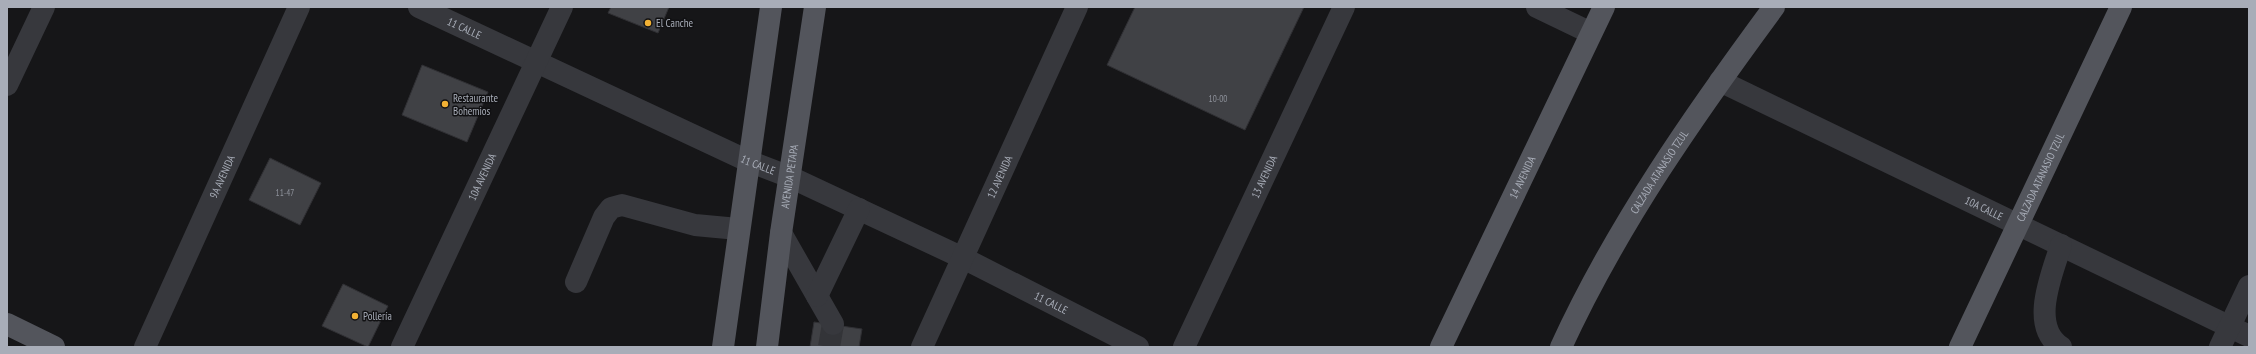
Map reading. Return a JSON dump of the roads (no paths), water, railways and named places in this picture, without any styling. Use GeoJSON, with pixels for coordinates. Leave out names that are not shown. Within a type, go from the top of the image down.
{"type":"FeatureCollection","features":[{"type":"Feature","properties":{"kind":"main road"},"geometry":{"type":"LineString","coordinates":[[723,347],[738,229],[771,7]]}},
{"type":"Feature","properties":{"kind":"main road","name":"AVENIDA PETAPA"},"geometry":{"type":"LineString","coordinates":[[767,347],[781,233],[815,7]]}},
{"type":"Feature","properties":{"kind":"main road","name":"14 AVENIDA"},"geometry":{"type":"LineString","coordinates":[[1440,347],[1604,7]]}},
{"type":"Feature","properties":{"kind":"main road","name":"CALZADA ATANASIO TZUL"},"geometry":{"type":"LineString","coordinates":[[1561,347],[1618,238],[1720,81],[1774,7]]}},
{"type":"Feature","properties":{"kind":"main road","name":"CALZADA ATANASIO TZUL"},"geometry":{"type":"LineString","coordinates":[[1960,347],[2121,7]]}},
{"type":"Feature","properties":{"kind":"main road"},"geometry":{"type":"LineString","coordinates":[[7,324],[54,347]]}},
{"type":"Feature","properties":{"kind":"street"},"geometry":{"type":"LineString","coordinates":[[7,84],[44,7]]}},
{"type":"Feature","properties":{"kind":"street","name":"9A AVENIDA"},"geometry":{"type":"LineString","coordinates":[[145,347],[299,7]]}},
{"type":"Feature","properties":{"kind":"street","name":"11 CALLE"},"geometry":{"type":"LineString","coordinates":[[419,7],[748,162],[790,177],[963,258],[1138,347]]}},
{"type":"Feature","properties":{"kind":"street","name":"10A AVENIDA"},"geometry":{"type":"LineString","coordinates":[[402,347],[562,7]]}},
{"type":"Feature","properties":{"kind":"street","name":"12 AVENIDA"},"geometry":{"type":"LineString","coordinates":[[922,347],[1077,7]]}},
{"type":"Feature","properties":{"kind":"street","name":"13 AVENIDA"},"geometry":{"type":"LineString","coordinates":[[1184,347],[1344,7]]}},
{"type":"Feature","properties":{"kind":"street"},"geometry":{"type":"LineString","coordinates":[[1537,7],[1591,33]]}},
{"type":"Feature","properties":{"kind":"street","name":"10A CALLE"},"geometry":{"type":"LineString","coordinates":[[1720,81],[2240,331]]}},
{"type":"Feature","properties":{"kind":"street"},"geometry":{"type":"LineString","coordinates":[[576,282],[604,217],[611,208],[622,205],[695,225],[738,229]]}},
{"type":"Feature","properties":{"kind":"street"},"geometry":{"type":"LineString","coordinates":[[817,296],[859,209]]}},
{"type":"Feature","properties":{"kind":"street"},"geometry":{"type":"LineString","coordinates":[[781,233],[833,324]]}},
{"type":"Feature","properties":{"kind":"street"},"geometry":{"type":"LineString","coordinates":[[2061,245],[2046,291],[2044,320],[2055,343],[2061,347]]}},
{"type":"Feature","properties":{"kind":"street"},"geometry":{"type":"LineString","coordinates":[[2220,347],[2240,331],[2249,286]]}},
{"type":"Feature","properties":{"kind":"tunnel"},"geometry":{"type":"LineString","coordinates":[[829,347],[833,324]]}},
{"type":"Feature","properties":{"kind":"place","name":"El Canche"},"geometry":{"type":"Point","coordinates":[648,23]}},
{"type":"Feature","properties":{"kind":"place","name":"Restaurante Bohemios"},"geometry":{"type":"Point","coordinates":[445,104]}},
{"type":"Feature","properties":{"kind":"place","name":"Pollería"},"geometry":{"type":"Point","coordinates":[355,316]}}]}
